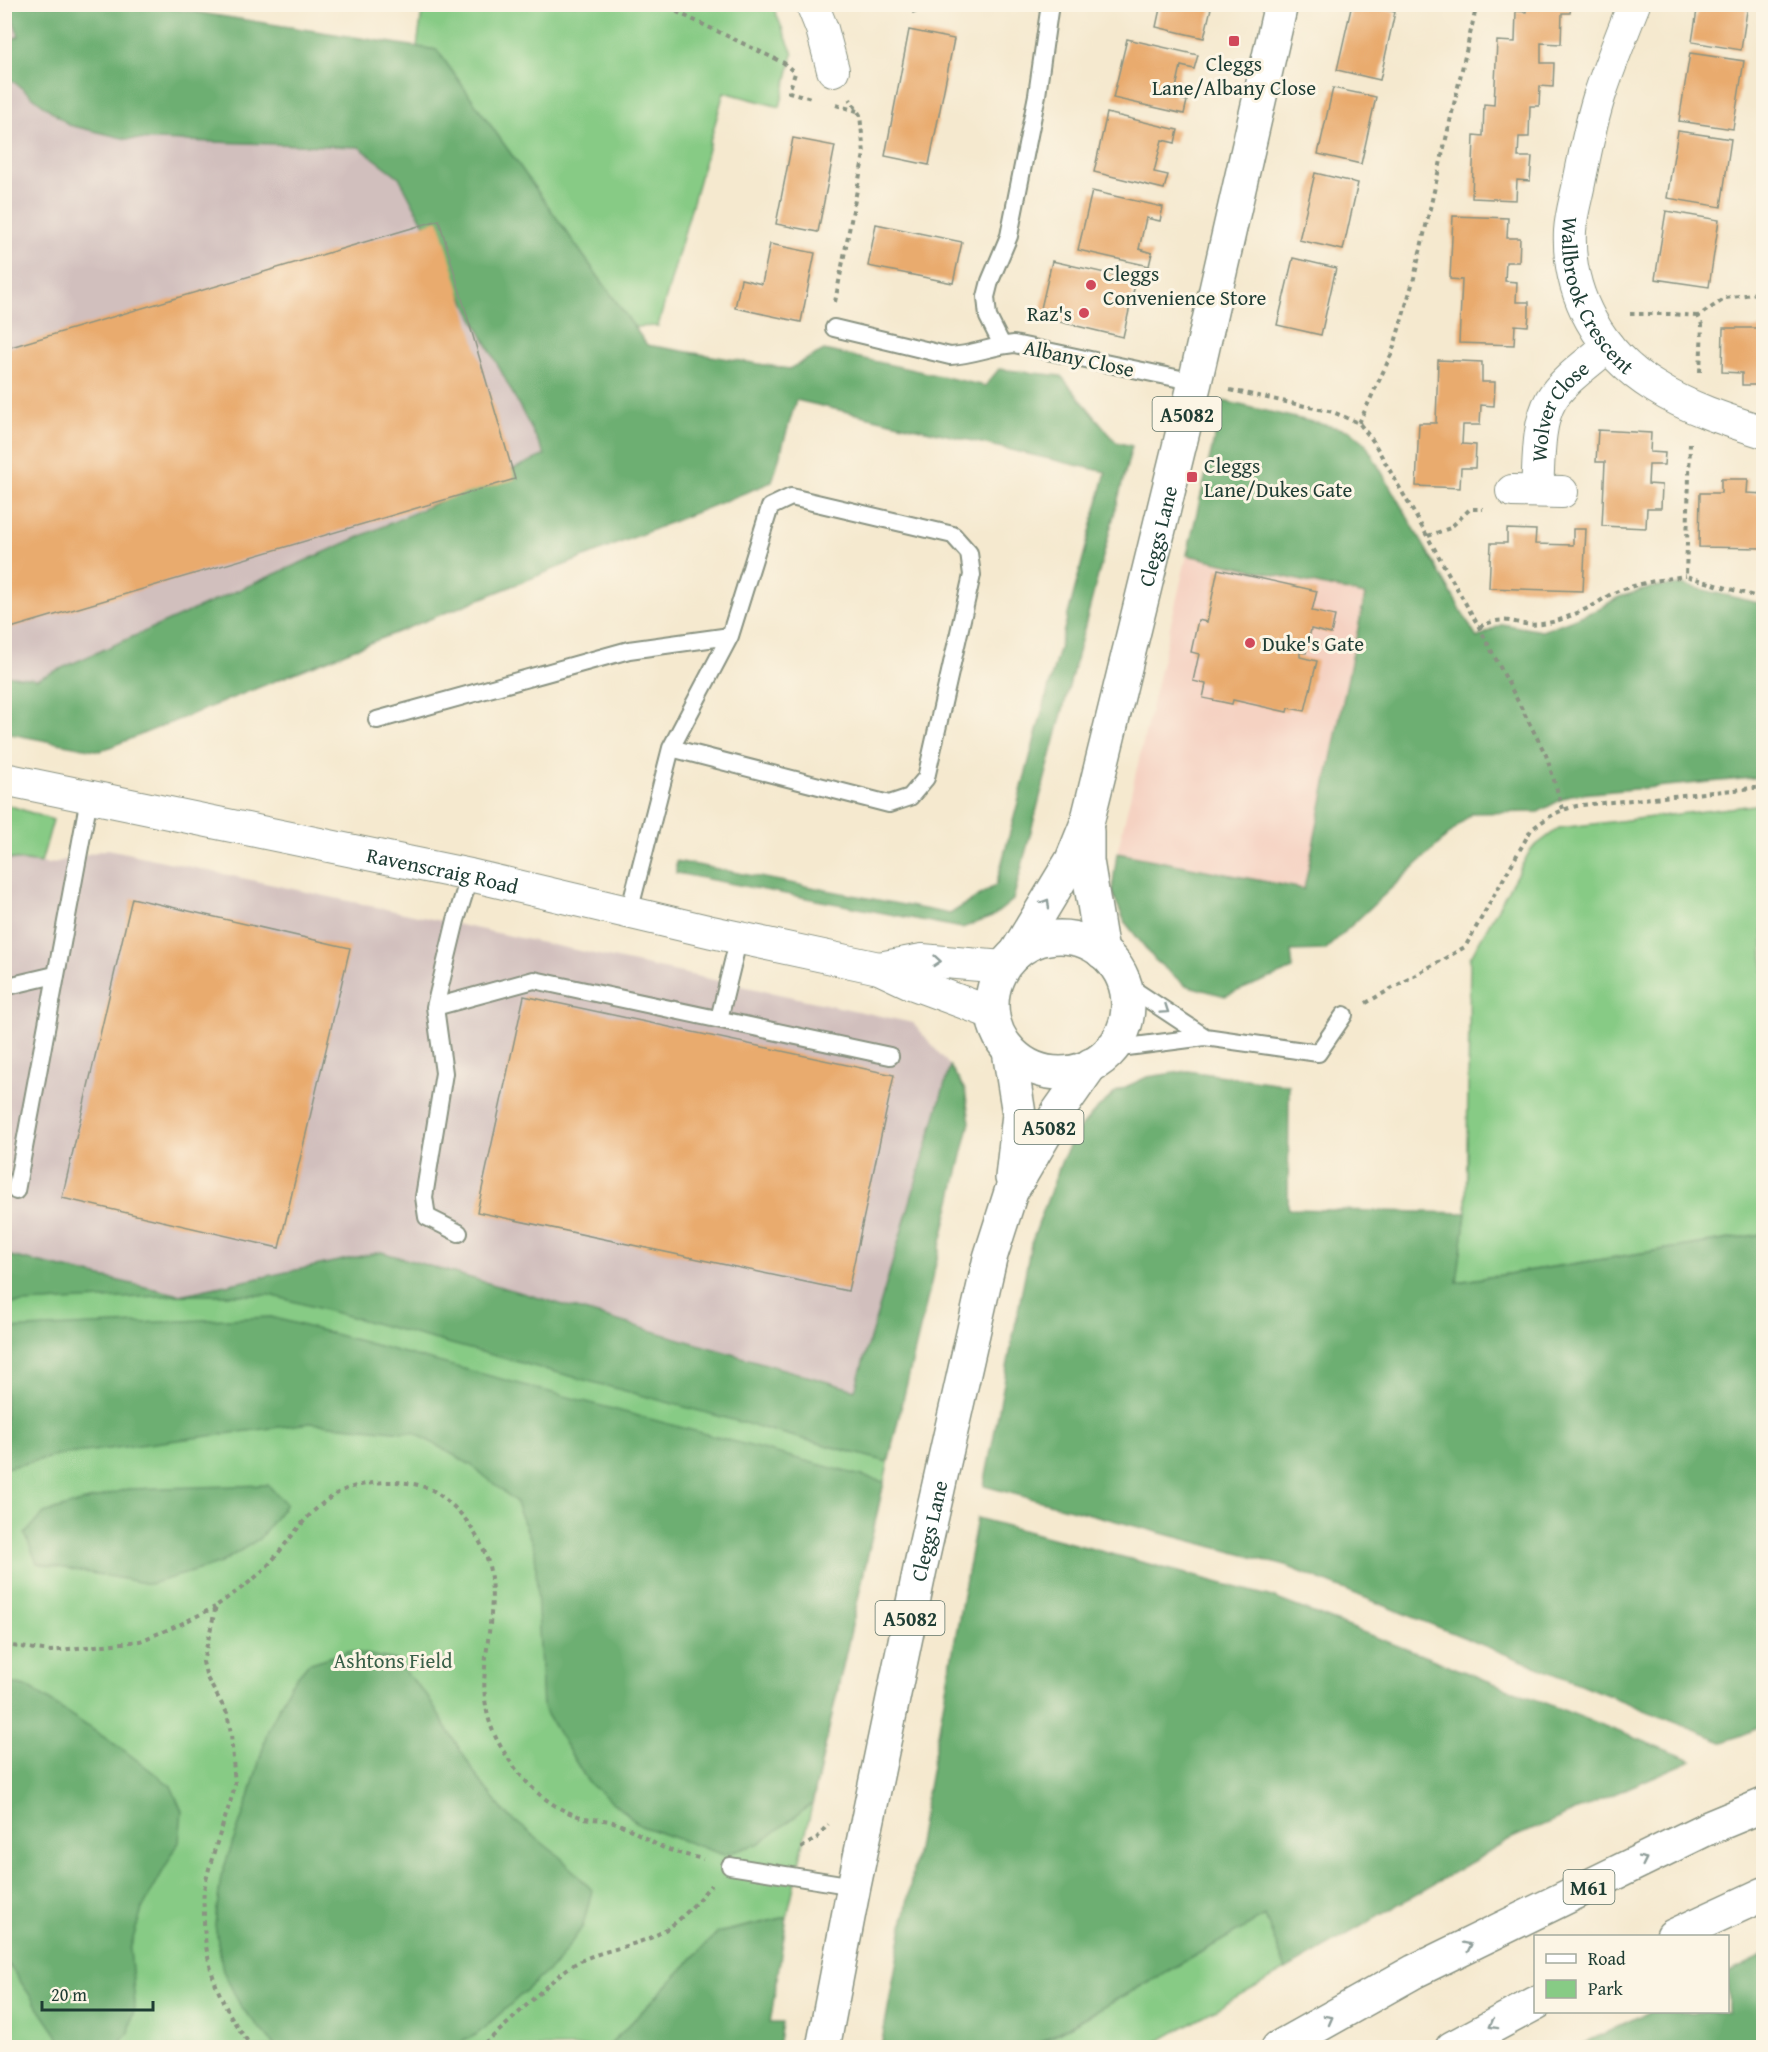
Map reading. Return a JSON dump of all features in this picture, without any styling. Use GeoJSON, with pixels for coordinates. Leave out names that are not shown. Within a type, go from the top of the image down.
{"type":"FeatureCollection","features":[{"type":"Feature","properties":{"kind":"main road","name":"Cleggs Lane"},"geometry":{"type":"LineString","coordinates":[[1010,960],[1072,860],[1087,823],[1195,382],[1281,4]]}},
{"type":"Feature","properties":{"kind":"main road","name":"Cleggs Lane"},"geometry":{"type":"LineString","coordinates":[[1087,823],[1087,861],[1102,952]]}},
{"type":"Feature","properties":{"kind":"main road","name":"A5082"},"geometry":{"type":"LineString","coordinates":[[1059,936],[1082,940],[1102,952],[1116,966],[1125,984],[1128,1007],[1123,1029],[1102,1057],[1081,1070],[1062,1073],[1044,1071],[1025,1064],[1009,1051],[998,1034],[992,1013],[992,993],[1010,960],[1036,941],[1059,936]]}},
{"type":"Feature","properties":{"kind":"main road","name":"Cleggs Lane"},"geometry":{"type":"LineString","coordinates":[[823,2048],[917,1580],[990,1258],[1011,1192],[1019,1114],[1009,1051]]}},
{"type":"Feature","properties":{"kind":"main road","name":"Cleggs Lane"},"geometry":{"type":"LineString","coordinates":[[1011,1192],[1058,1112],[1102,1057]]}},
{"type":"Feature","properties":{"kind":"main road","name":"M61"},"geometry":{"type":"LineString","coordinates":[[1278,2048],[1415,1971],[1706,1829],[1764,1805]]}},
{"type":"Feature","properties":{"kind":"main road"},"geometry":{"type":"LineString","coordinates":[[1675,1935],[1764,1894]]}},
{"type":"Feature","properties":{"kind":"main road"},"geometry":{"type":"LineString","coordinates":[[1452,2048],[1534,2004]]}},
{"type":"Feature","properties":{"kind":"street"},"geometry":{"type":"LineString","coordinates":[[812,4],[822,29],[833,70]]}},
{"type":"Feature","properties":{"kind":"street","name":"Wallbrook Crescent"},"geometry":{"type":"LineString","coordinates":[[1634,4],[1600,94],[1590,129],[1570,231],[1572,269],[1578,294],[1587,315],[1608,346],[1654,387],[1695,408],[1764,432]]}},
{"type":"Feature","properties":{"kind":"street","name":"Wolver Close"},"geometry":{"type":"LineString","coordinates":[[1537,492],[1543,419],[1551,399],[1564,384],[1608,346]]}},
{"type":"Feature","properties":{"kind":"street","name":"Ravenscraig Road"},"geometry":{"type":"LineString","coordinates":[[4,779],[470,875],[879,968],[911,983],[992,1013]]}},
{"type":"Feature","properties":{"kind":"street","name":"Ravenscraig Road"},"geometry":{"type":"LineString","coordinates":[[879,968],[922,960],[1010,960]]}},
{"type":"Feature","properties":{"kind":"lane"},"geometry":{"type":"LineString","coordinates":[[1002,345],[988,317],[986,297],[990,281],[1010,236],[1037,95],[1050,4]]}},
{"type":"Feature","properties":{"kind":"lane","name":"Albany Close"},"geometry":{"type":"LineString","coordinates":[[834,328],[950,356],[960,356],[1014,344],[1195,382]]}},
{"type":"Feature","properties":{"kind":"lane"},"geometry":{"type":"LineString","coordinates":[[629,912],[671,748],[730,636],[770,507],[791,497],[953,536],[969,553],[972,575],[926,778],[910,796],[889,804],[671,748]]}},
{"type":"Feature","properties":{"kind":"lane"},"geometry":{"type":"LineString","coordinates":[[377,720],[629,650],[730,636]]}},
{"type":"Feature","properties":{"kind":"lane"},"geometry":{"type":"LineString","coordinates":[[16,1191],[89,798]]}},
{"type":"Feature","properties":{"kind":"lane"},"geometry":{"type":"LineString","coordinates":[[459,1233],[427,1217],[424,1197],[444,1073],[435,1007],[456,920],[470,875]]}},
{"type":"Feature","properties":{"kind":"lane"},"geometry":{"type":"LineString","coordinates":[[719,1019],[739,937]]}},
{"type":"Feature","properties":{"kind":"lane"},"geometry":{"type":"LineString","coordinates":[[4,987],[55,975]]}},
{"type":"Feature","properties":{"kind":"lane"},"geometry":{"type":"LineString","coordinates":[[435,1007],[534,980],[890,1056]]}},
{"type":"Feature","properties":{"kind":"lane"},"geometry":{"type":"LineString","coordinates":[[1125,984],[1205,1037]]}},
{"type":"Feature","properties":{"kind":"lane"},"geometry":{"type":"LineString","coordinates":[[1102,1057],[1205,1037],[1318,1053],[1344,1015]]}},
{"type":"Feature","properties":{"kind":"lane"},"geometry":{"type":"LineString","coordinates":[[730,1866],[854,1886]]}},
{"type":"Feature","properties":{"kind":"path"},"geometry":{"type":"LineString","coordinates":[[660,4],[784,63],[795,73],[789,92],[812,98]]}},
{"type":"Feature","properties":{"kind":"path"},"geometry":{"type":"LineString","coordinates":[[1359,423],[1392,353],[1414,278],[1477,4]]}},
{"type":"Feature","properties":{"kind":"path"},"geometry":{"type":"LineString","coordinates":[[833,70],[860,115],[864,154],[834,306],[834,328]]}},
{"type":"Feature","properties":{"kind":"path"},"geometry":{"type":"LineString","coordinates":[[835,105],[858,111]]}},
{"type":"Feature","properties":{"kind":"path"},"geometry":{"type":"LineString","coordinates":[[1587,315],[1698,316],[1726,298],[1764,292]]}},
{"type":"Feature","properties":{"kind":"path"},"geometry":{"type":"LineString","coordinates":[[1686,576],[1702,325],[1698,316]]}},
{"type":"Feature","properties":{"kind":"path"},"geometry":{"type":"LineString","coordinates":[[1195,382],[1333,412],[1359,423],[1373,441],[1479,627],[1546,755],[1563,809]]}},
{"type":"Feature","properties":{"kind":"path"},"geometry":{"type":"LineString","coordinates":[[1428,536],[1450,528],[1470,509],[1494,510],[1537,492]]}},
{"type":"Feature","properties":{"kind":"path"},"geometry":{"type":"LineString","coordinates":[[1479,627],[1501,619],[1539,625],[1548,623],[1593,606],[1617,592],[1654,580],[1686,576],[1764,599]]}},
{"type":"Feature","properties":{"kind":"path"},"geometry":{"type":"LineString","coordinates":[[1344,1015],[1465,947],[1531,830],[1563,809],[1582,805],[1764,787]]}},
{"type":"Feature","properties":{"kind":"path"},"geometry":{"type":"LineString","coordinates":[[4,1645],[51,1651],[140,1641],[216,1606],[246,1585],[268,1564],[298,1526],[317,1507],[343,1490],[398,1481],[425,1486],[446,1499],[468,1523],[481,1543],[489,1564],[492,1587],[483,1690],[488,1721],[517,1772],[534,1791],[560,1810],[586,1818],[615,1822],[665,1848],[730,1866]]}},
{"type":"Feature","properties":{"kind":"path"},"geometry":{"type":"LineString","coordinates":[[216,1606],[203,1662],[207,1678],[227,1713],[236,1785],[212,1859],[204,1893],[204,1929],[210,1968],[221,1998],[238,2030],[253,2048]]}},
{"type":"Feature","properties":{"kind":"shaded area"},"geometry":{"type":"Polygon","coordinates":[[[5,5],[8,5],[19,37],[5,43],[5,5]]]}},
{"type":"Feature","properties":{"kind":"shaded area"},"geometry":{"type":"Polygon","coordinates":[[[4,75],[69,125],[127,139],[359,147],[399,177],[545,456],[37,679],[5,675],[4,75]]]}},
{"type":"Feature","properties":{"kind":"shaded area"},"geometry":{"type":"Polygon","coordinates":[[[1187,555],[1366,594],[1304,889],[1117,853],[1187,555]]]}},
{"type":"Feature","properties":{"kind":"shaded area"},"geometry":{"type":"Polygon","coordinates":[[[108,849],[913,1023],[950,1066],[855,1390],[381,1252],[180,1295],[5,1255],[5,858],[49,864],[108,849]]]}},
{"type":"Feature","properties":{"kind":"green space"},"geometry":{"type":"Polygon","coordinates":[[[143,4],[437,50],[647,345],[789,369],[824,350],[985,386],[999,369],[1061,376],[1116,442],[1132,446],[1013,900],[992,917],[962,928],[676,873],[676,861],[950,914],[996,885],[1106,472],[796,400],[772,482],[100,751],[5,733],[5,675],[37,679],[545,455],[399,177],[359,147],[127,139],[69,125],[5,75],[4,43],[19,36],[8,5],[143,4]]]}},
{"type":"Feature","properties":{"kind":"green space"},"geometry":{"type":"Polygon","coordinates":[[[772,4],[793,54],[780,107],[724,92],[658,326],[634,327],[437,50],[417,47],[423,5],[772,4]]]}},
{"type":"Feature","properties":{"kind":"green space"},"geometry":{"type":"Polygon","coordinates":[[[1223,401],[1351,431],[1365,443],[1477,638],[1502,624],[1542,631],[1599,609],[1619,597],[1654,587],[1683,585],[1763,604],[1763,777],[1570,795],[1538,812],[1472,813],[1325,950],[1291,951],[1293,969],[1225,996],[1185,985],[1155,960],[1125,922],[1112,892],[1117,853],[1304,889],[1365,595],[1187,555],[1223,401]]]}},
{"type":"Feature","properties":{"kind":"green space"},"geometry":{"type":"Polygon","coordinates":[[[5,804],[53,820],[41,863],[5,858],[5,804]]]}},
{"type":"Feature","properties":{"kind":"green space"},"geometry":{"type":"Polygon","coordinates":[[[1763,804],[1763,1234],[1456,1282],[1466,1213],[1470,958],[1531,849],[1559,828],[1763,804]]]}},
{"type":"Feature","properties":{"kind":"green space"},"geometry":{"type":"Polygon","coordinates":[[[950,1066],[965,1090],[970,1122],[888,1462],[270,1295],[180,1295],[381,1252],[855,1390],[950,1066]]]}},
{"type":"Feature","properties":{"kind":"green space"},"geometry":{"type":"Polygon","coordinates":[[[1188,1071],[1289,1085],[1288,1209],[1466,1213],[1457,1282],[1763,1234],[1763,1726],[1724,1742],[1286,1566],[984,1486],[1031,1244],[1062,1160],[1076,1133],[1117,1091],[1147,1077],[1188,1071]]]}},
{"type":"Feature","properties":{"kind":"green space","name":"Ashtons Field"},"geometry":{"type":"Polygon","coordinates":[[[381,1252],[855,1390],[902,1401],[787,1917],[717,1933],[608,2047],[5,2048],[5,1255],[180,1295],[381,1252]]]}},
{"type":"Feature","properties":{"kind":"green space"},"geometry":{"type":"Polygon","coordinates":[[[5,1255],[180,1295],[5,1304],[5,1255]]]}},
{"type":"Feature","properties":{"kind":"green space"},"geometry":{"type":"Polygon","coordinates":[[[271,1317],[884,1482],[812,1804],[760,1843],[724,1855],[641,1826],[588,1782],[543,1708],[535,1550],[515,1501],[471,1465],[415,1433],[310,1423],[61,1455],[5,1468],[5,1329],[271,1317]]]}},
{"type":"Feature","properties":{"kind":"green space"},"geometry":{"type":"Polygon","coordinates":[[[268,1485],[286,1504],[259,1539],[219,1564],[150,1584],[37,1563],[25,1534],[44,1513],[127,1489],[268,1485]]]}},
{"type":"Feature","properties":{"kind":"green space"},"geometry":{"type":"Polygon","coordinates":[[[977,1518],[1272,1597],[1692,1760],[1513,1838],[1286,1970],[1265,1916],[1032,2047],[881,2047],[977,1518]]]}},
{"type":"Feature","properties":{"kind":"green space"},"geometry":{"type":"Polygon","coordinates":[[[348,1651],[395,1660],[427,1696],[477,1777],[505,1813],[560,1857],[592,1890],[583,1926],[557,1963],[476,2035],[451,2047],[276,2047],[241,2007],[223,1971],[215,1925],[221,1876],[249,1797],[268,1730],[290,1685],[308,1664],[348,1651]]]}},
{"type":"Feature","properties":{"kind":"green space"},"geometry":{"type":"Polygon","coordinates":[[[5,1682],[30,1688],[125,1751],[171,1786],[182,1811],[179,1842],[142,1909],[130,1949],[135,2004],[129,2033],[115,2047],[70,2047],[61,2041],[5,1959],[5,1682]]]}},
{"type":"Feature","properties":{"kind":"green space"},"geometry":{"type":"Polygon","coordinates":[[[1265,1916],[1286,1970],[1148,2047],[1032,2048],[1265,1916]]]}},
{"type":"Feature","properties":{"kind":"green space"},"geometry":{"type":"Polygon","coordinates":[[[787,1917],[770,2023],[782,2023],[778,2047],[608,2047],[717,1933],[787,1917]]]}},
{"type":"Feature","properties":{"kind":"green space"},"geometry":{"type":"Polygon","coordinates":[[[1763,1956],[1763,2047],[1576,2047],[1647,2013],[1729,2013],[1729,1973],[1763,1956]]]}},
{"type":"Feature","properties":{"kind":"building"},"geometry":{"type":"Polygon","coordinates":[[[910,4],[933,4],[933,5],[913,13],[910,4]]]}},
{"type":"Feature","properties":{"kind":"building"},"geometry":{"type":"Polygon","coordinates":[[[1161,4],[1212,4],[1204,38],[1156,27],[1161,4]]]}},
{"type":"Feature","properties":{"kind":"building"},"geometry":{"type":"Polygon","coordinates":[[[1352,4],[1395,12],[1380,80],[1337,70],[1352,4]]]}},
{"type":"Feature","properties":{"kind":"building"},"geometry":{"type":"Polygon","coordinates":[[[1698,4],[1748,4],[1741,50],[1692,42],[1698,4]]]}},
{"type":"Feature","properties":{"kind":"building"},"geometry":{"type":"Polygon","coordinates":[[[1527,5],[1571,5],[1570,13],[1562,13],[1561,44],[1541,43],[1541,63],[1554,63],[1553,87],[1540,86],[1539,106],[1530,106],[1529,137],[1519,137],[1518,157],[1532,157],[1530,181],[1517,180],[1516,200],[1472,198],[1474,135],[1483,136],[1484,104],[1494,105],[1497,41],[1515,42],[1516,11],[1526,12],[1527,5]]]}},
{"type":"Feature","properties":{"kind":"building"},"geometry":{"type":"Polygon","coordinates":[[[909,30],[954,39],[929,165],[885,156],[909,30]]]}},
{"type":"Feature","properties":{"kind":"building"},"geometry":{"type":"Polygon","coordinates":[[[1127,39],[1198,55],[1194,69],[1181,66],[1174,97],[1187,101],[1184,114],[1113,98],[1127,39]]]}},
{"type":"Feature","properties":{"kind":"building"},"geometry":{"type":"Polygon","coordinates":[[[1690,53],[1744,61],[1733,129],[1679,121],[1690,53]]]}},
{"type":"Feature","properties":{"kind":"building"},"geometry":{"type":"Polygon","coordinates":[[[1333,88],[1376,97],[1361,164],[1318,154],[1333,88]]]}},
{"type":"Feature","properties":{"kind":"building"},"geometry":{"type":"Polygon","coordinates":[[[1107,113],[1178,130],[1175,143],[1162,140],[1154,172],[1168,175],[1164,189],[1094,172],[1107,113]]]}},
{"type":"Feature","properties":{"kind":"building"},"geometry":{"type":"Polygon","coordinates":[[[1678,131],[1731,139],[1721,207],[1667,198],[1678,131]]]}},
{"type":"Feature","properties":{"kind":"building"},"geometry":{"type":"Polygon","coordinates":[[[793,138],[835,146],[818,232],[776,224],[793,138]]]}},
{"type":"Feature","properties":{"kind":"building"},"geometry":{"type":"Polygon","coordinates":[[[1315,173],[1358,183],[1343,250],[1299,240],[1315,173]]]}},
{"type":"Feature","properties":{"kind":"building"},"geometry":{"type":"Polygon","coordinates":[[[1092,191],[1163,207],[1160,221],[1146,218],[1139,249],[1152,253],[1149,266],[1078,250],[1092,191]]]}},
{"type":"Feature","properties":{"kind":"building"},"geometry":{"type":"Polygon","coordinates":[[[1666,211],[1719,220],[1709,287],[1655,279],[1666,211]]]}},
{"type":"Feature","properties":{"kind":"building"},"geometry":{"type":"Polygon","coordinates":[[[1453,216],[1508,218],[1507,238],[1520,238],[1519,262],[1506,262],[1505,281],[1517,282],[1516,302],[1529,302],[1529,314],[1528,326],[1515,325],[1514,345],[1459,343],[1462,280],[1450,279],[1453,216]]]}},
{"type":"Feature","properties":{"kind":"building"},"geometry":{"type":"Polygon","coordinates":[[[439,220],[515,479],[4,630],[4,349],[439,220]]]}},
{"type":"Feature","properties":{"kind":"building"},"geometry":{"type":"Polygon","coordinates":[[[876,224],[962,242],[953,283],[868,266],[876,224]]]}},
{"type":"Feature","properties":{"kind":"building"},"geometry":{"type":"Polygon","coordinates":[[[770,244],[815,253],[801,322],[735,308],[741,279],[762,284],[770,244]]]}},
{"type":"Feature","properties":{"kind":"building"},"geometry":{"type":"Polygon","coordinates":[[[1293,258],[1336,268],[1321,335],[1277,325],[1293,258]]]}},
{"type":"Feature","properties":{"kind":"building"},"geometry":{"type":"Polygon","coordinates":[[[1052,261],[1136,280],[1123,337],[1039,317],[1052,261]]]}},
{"type":"Feature","properties":{"kind":"building"},"geometry":{"type":"Polygon","coordinates":[[[1723,328],[1764,328],[1764,385],[1742,385],[1742,373],[1722,372],[1723,328]]]}},
{"type":"Feature","properties":{"kind":"building"},"geometry":{"type":"Polygon","coordinates":[[[1438,360],[1482,362],[1482,382],[1495,382],[1494,406],[1481,405],[1480,425],[1463,425],[1462,444],[1476,445],[1475,468],[1461,468],[1460,488],[1416,486],[1419,423],[1436,423],[1438,360]]]}},
{"type":"Feature","properties":{"kind":"building"},"geometry":{"type":"Polygon","coordinates":[[[1598,430],[1651,433],[1650,452],[1665,453],[1664,465],[1649,465],[1648,484],[1662,485],[1661,508],[1647,508],[1646,528],[1602,526],[1605,462],[1596,462],[1598,430]]]}},
{"type":"Feature","properties":{"kind":"building"},"geometry":{"type":"Polygon","coordinates":[[[1721,479],[1748,479],[1747,493],[1764,494],[1764,548],[1699,547],[1700,493],[1721,493],[1721,479]]]}},
{"type":"Feature","properties":{"kind":"building"},"geometry":{"type":"Polygon","coordinates":[[[1507,529],[1536,530],[1535,544],[1573,545],[1573,529],[1586,529],[1583,591],[1489,588],[1491,543],[1507,543],[1507,529]]]}},
{"type":"Feature","properties":{"kind":"building","name":"Duke's Gate"},"geometry":{"type":"Polygon","coordinates":[[[1218,569],[1317,591],[1312,611],[1335,616],[1331,634],[1311,629],[1306,653],[1300,652],[1300,657],[1317,661],[1305,711],[1288,708],[1287,712],[1233,700],[1232,704],[1203,698],[1206,684],[1193,681],[1199,654],[1191,652],[1198,620],[1207,622],[1218,569]]]}},
{"type":"Feature","properties":{"kind":"building"},"geometry":{"type":"Polygon","coordinates":[[[132,898],[350,948],[279,1248],[62,1198],[132,898]]]}},
{"type":"Feature","properties":{"kind":"building"},"geometry":{"type":"Polygon","coordinates":[[[524,996],[894,1075],[848,1291],[477,1212],[524,996]]]}},
{"type":"Feature","properties":{"kind":"place","name":"Cleggs Lane/Albany Close"},"geometry":{"type":"Point","coordinates":[1234,41]}},
{"type":"Feature","properties":{"kind":"place","name":"Cleggs Convenience Store"},"geometry":{"type":"Point","coordinates":[1091,285]}},
{"type":"Feature","properties":{"kind":"place","name":"Raz's"},"geometry":{"type":"Point","coordinates":[1084,313]}},
{"type":"Feature","properties":{"kind":"place","name":"Cleggs Lane/Dukes Gate"},"geometry":{"type":"Point","coordinates":[1192,477]}},
{"type":"Feature","properties":{"kind":"place","name":"Duke's Gate"},"geometry":{"type":"Point","coordinates":[1250,643]}}]}
